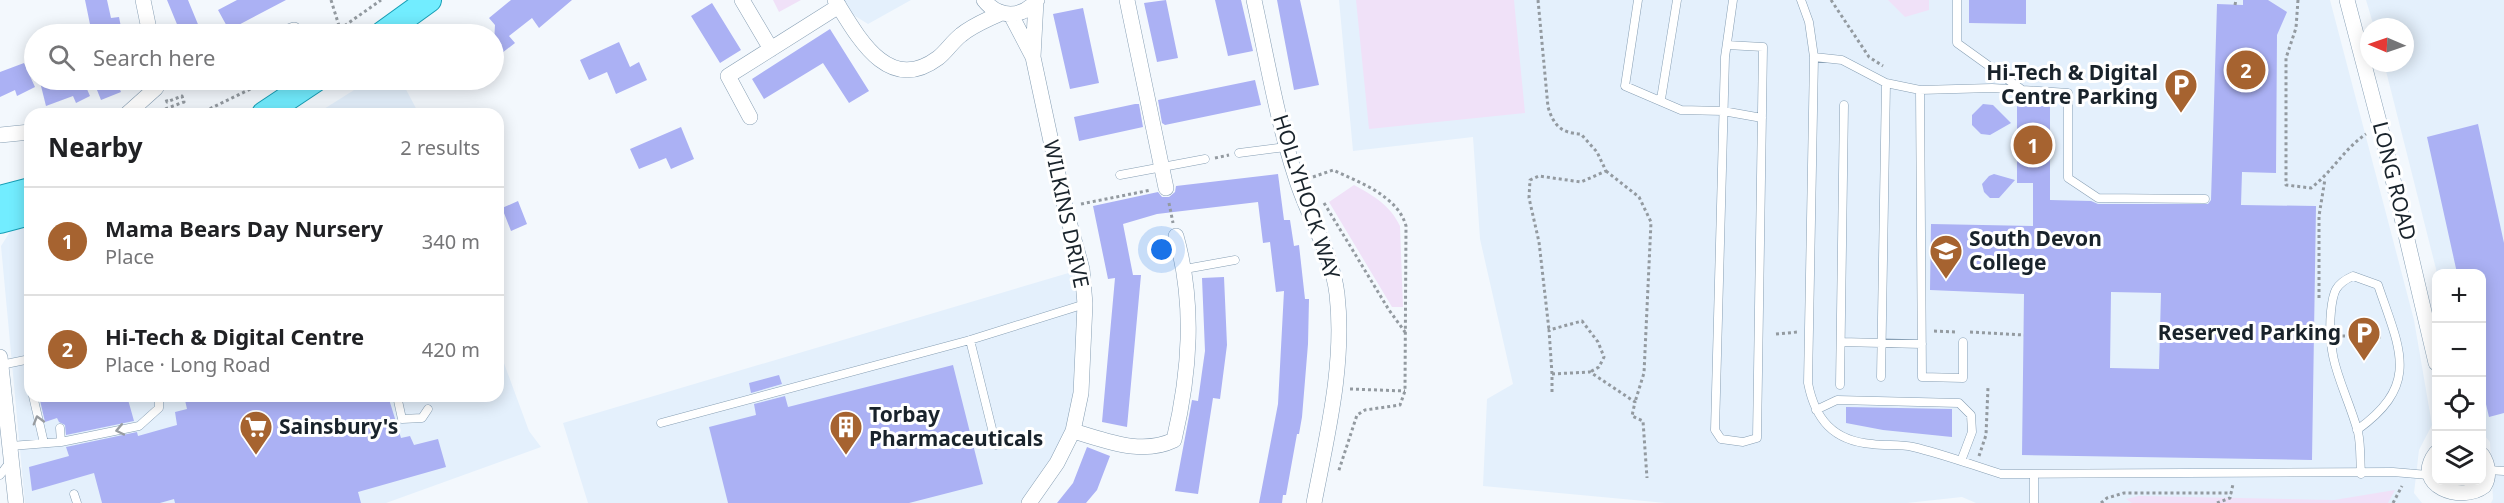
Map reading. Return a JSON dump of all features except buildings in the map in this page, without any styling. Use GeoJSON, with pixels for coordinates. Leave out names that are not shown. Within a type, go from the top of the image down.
{"type":"FeatureCollection","features":[{"type":"Feature","properties":{"kind":"main road"},"geometry":{"type":"LineString","coordinates":[[396,24],[429,0]]}},
{"type":"Feature","properties":{"kind":"main road"},"geometry":{"type":"LineString","coordinates":[[273,108],[300,90]]}},
{"type":"Feature","properties":{"kind":"main road"},"geometry":{"type":"LineString","coordinates":[[0,198],[24,192]]}},
{"type":"Feature","properties":{"kind":"main road"},"geometry":{"type":"LineString","coordinates":[[0,221],[24,215]]}},
{"type":"Feature","properties":{"kind":"street"},"geometry":{"type":"LineString","coordinates":[[143,0],[148,24]]}},
{"type":"Feature","properties":{"kind":"street"},"geometry":{"type":"LineString","coordinates":[[742,0],[771,49]]}},
{"type":"Feature","properties":{"kind":"street"},"geometry":{"type":"LineString","coordinates":[[974,25],[982,0]]}},
{"type":"Feature","properties":{"kind":"street","name":"WILKINS DRIVE"},"geometry":{"type":"LineString","coordinates":[[982,0],[1006,14],[1033,57]]}},
{"type":"Feature","properties":{"kind":"street"},"geometry":{"type":"LineString","coordinates":[[1127,0],[1166,188]]}},
{"type":"Feature","properties":{"kind":"street","name":"HOLLYHOCK WAY"},"geometry":{"type":"LineString","coordinates":[[1254,0],[1286,147],[1298,185],[1329,263],[1337,292],[1339,321],[1335,388],[1314,503]]}},
{"type":"Feature","properties":{"kind":"street","name":"LONG ROAD"},"geometry":{"type":"LineString","coordinates":[[2347,0],[2380,125],[2432,346]]}},
{"type":"Feature","properties":{"kind":"street","name":"WILKINS DRIVE"},"geometry":{"type":"LineString","coordinates":[[1006,14],[1023,12],[1036,1]]}},
{"type":"Feature","properties":{"kind":"street","name":"WILKINS DRIVE"},"geometry":{"type":"LineString","coordinates":[[1029,503],[1057,463],[1073,431],[1081,393],[1085,304],[1082,269],[1065,207],[1033,57],[1036,1]]}},
{"type":"Feature","properties":{"kind":"street"},"geometry":{"type":"LineString","coordinates":[[750,117],[728,76],[837,3],[873,53],[888,67],[899,70],[915,70],[937,58],[974,25],[1006,14]]}},
{"type":"Feature","properties":{"kind":"street"},"geometry":{"type":"LineString","coordinates":[[133,108],[150,90]]}},
{"type":"Feature","properties":{"kind":"street"},"geometry":{"type":"LineString","coordinates":[[0,135],[24,133]]}},
{"type":"Feature","properties":{"kind":"street"},"geometry":{"type":"LineString","coordinates":[[1073,431],[1131,447],[1163,446],[1174,440],[1187,365],[1190,318],[1185,269],[1176,236]]}},
{"type":"Feature","properties":{"kind":"street"},"geometry":{"type":"LineString","coordinates":[[0,361],[16,503]]}},
{"type":"Feature","properties":{"kind":"street"},"geometry":{"type":"LineString","coordinates":[[2432,460],[2428,475],[2438,494],[2458,502],[2470,500],[2480,493],[2486,482],[2488,470],[2486,466]]}},
{"type":"Feature","properties":{"kind":"lane"},"geometry":{"type":"LineString","coordinates":[[1638,0],[1625,86],[1661,99],[1681,110],[1723,111],[1762,118]]}},
{"type":"Feature","properties":{"kind":"lane"},"geometry":{"type":"LineString","coordinates":[[1661,99],[1677,0]]}},
{"type":"Feature","properties":{"kind":"lane"},"geometry":{"type":"LineString","coordinates":[[1727,45],[1763,47],[1757,438],[1743,442],[1721,439],[1715,430],[1723,111],[1727,45],[1733,0]]}},
{"type":"Feature","properties":{"kind":"lane"},"geometry":{"type":"LineString","coordinates":[[1801,0],[1809,22],[1814,57],[1808,383],[1816,410],[1827,426],[1846,439],[1870,444],[1904,445],[2001,474],[2428,475]]}},
{"type":"Feature","properties":{"kind":"lane"},"geometry":{"type":"LineString","coordinates":[[1957,0],[1957,43],[2022,90]]}},
{"type":"Feature","properties":{"kind":"lane"},"geometry":{"type":"LineString","coordinates":[[1814,57],[1842,60],[1886,83],[1920,90],[2022,90],[2068,93],[2068,178],[2098,198],[2205,199]]}},
{"type":"Feature","properties":{"kind":"lane"},"geometry":{"type":"LineString","coordinates":[[1881,377],[1886,83]]}},
{"type":"Feature","properties":{"kind":"lane"},"geometry":{"type":"LineString","coordinates":[[1920,90],[1922,377],[1963,378],[1963,342]]}},
{"type":"Feature","properties":{"kind":"lane"},"geometry":{"type":"LineString","coordinates":[[1840,385],[1844,105]]}},
{"type":"Feature","properties":{"kind":"lane"},"geometry":{"type":"LineString","coordinates":[[1239,153],[1286,147]]}},
{"type":"Feature","properties":{"kind":"lane"},"geometry":{"type":"LineString","coordinates":[[1120,175],[1205,159]]}},
{"type":"Feature","properties":{"kind":"lane"},"geometry":{"type":"LineString","coordinates":[[1185,269],[1234,260]]}},
{"type":"Feature","properties":{"kind":"lane"},"geometry":{"type":"LineString","coordinates":[[2357,429],[2390,401],[2401,376],[2395,337],[2378,285],[2353,276],[2341,281],[2333,291],[2329,335],[2341,389],[2357,429],[2361,474]]}},
{"type":"Feature","properties":{"kind":"lane"},"geometry":{"type":"LineString","coordinates":[[661,423],[970,340],[1085,304]]}},
{"type":"Feature","properties":{"kind":"lane"},"geometry":{"type":"LineString","coordinates":[[970,340],[996,445]]}},
{"type":"Feature","properties":{"kind":"lane"},"geometry":{"type":"LineString","coordinates":[[1841,342],[1922,344]]}},
{"type":"Feature","properties":{"kind":"lane"},"geometry":{"type":"LineString","coordinates":[[0,361],[24,359]]}},
{"type":"Feature","properties":{"kind":"lane"},"geometry":{"type":"LineString","coordinates":[[1816,410],[1837,400],[1959,403],[1971,416],[1972,432],[1961,461]]}},
{"type":"Feature","properties":{"kind":"lane"},"geometry":{"type":"LineString","coordinates":[[34,402],[44,443]]}},
{"type":"Feature","properties":{"kind":"lane"},"geometry":{"type":"LineString","coordinates":[[0,475],[11,452],[44,443],[61,442],[139,426],[159,408],[159,402]]}},
{"type":"Feature","properties":{"kind":"lane"},"geometry":{"type":"LineString","coordinates":[[398,402],[402,419],[422,418],[428,409]]}},
{"type":"Feature","properties":{"kind":"lane"},"geometry":{"type":"LineString","coordinates":[[60,428],[61,442]]}},
{"type":"Feature","properties":{"kind":"lane"},"geometry":{"type":"LineString","coordinates":[[2488,470],[2504,471]]}},
{"type":"Feature","properties":{"kind":"lane"},"geometry":{"type":"LineString","coordinates":[[2034,475],[2034,503]]}},
{"type":"Feature","properties":{"kind":"lane"},"geometry":{"type":"LineString","coordinates":[[74,494],[77,503]]}},
{"type":"Feature","properties":{"kind":"path"},"geometry":{"type":"LineString","coordinates":[[331,0],[338,24]]}},
{"type":"Feature","properties":{"kind":"path"},"geometry":{"type":"LineString","coordinates":[[347,24],[381,0]]}},
{"type":"Feature","properties":{"kind":"path"},"geometry":{"type":"LineString","coordinates":[[1538,0],[1548,107],[1553,124],[1566,133],[1581,134],[1597,152],[1606,171],[1639,197],[1651,222],[1644,374],[1632,416],[1642,421],[1647,478]]}},
{"type":"Feature","properties":{"kind":"path"},"geometry":{"type":"LineString","coordinates":[[1832,0],[1869,57],[1886,68],[1886,83]]}},
{"type":"Feature","properties":{"kind":"path"},"geometry":{"type":"LineString","coordinates":[[2298,0],[2296,28],[2286,58],[2286,185],[2311,188],[2325,177],[2351,144],[2380,125]]}},
{"type":"Feature","properties":{"kind":"path"},"geometry":{"type":"LineString","coordinates":[[161,90],[167,102],[182,96],[184,102],[168,108]]}},
{"type":"Feature","properties":{"kind":"path"},"geometry":{"type":"LineString","coordinates":[[212,108],[249,90]]}},
{"type":"Feature","properties":{"kind":"path"},"geometry":{"type":"LineString","coordinates":[[1205,159],[1239,153]]}},
{"type":"Feature","properties":{"kind":"path"},"geometry":{"type":"LineString","coordinates":[[1298,185],[1305,179],[1333,170],[1386,198],[1404,218],[1407,333],[1405,391],[1400,405],[1365,410],[1357,415],[1335,482]]}},
{"type":"Feature","properties":{"kind":"path"},"geometry":{"type":"LineString","coordinates":[[1552,392],[1549,330],[1539,242],[1529,198],[1530,180],[1539,176],[1581,182],[1606,171]]}},
{"type":"Feature","properties":{"kind":"path"},"geometry":{"type":"LineString","coordinates":[[2319,299],[2319,216],[2325,177]]}},
{"type":"Feature","properties":{"kind":"path"},"geometry":{"type":"LineString","coordinates":[[1065,207],[1166,188],[1176,236]]}},
{"type":"Feature","properties":{"kind":"path"},"geometry":{"type":"LineString","coordinates":[[1319,197],[1389,310],[1407,333]]}},
{"type":"Feature","properties":{"kind":"path"},"geometry":{"type":"LineString","coordinates":[[1549,330],[1582,321],[1598,342],[1604,357],[1599,368],[1590,372],[1552,374]]}},
{"type":"Feature","properties":{"kind":"path"},"geometry":{"type":"LineString","coordinates":[[2329,335],[2395,337]]}},
{"type":"Feature","properties":{"kind":"path"},"geometry":{"type":"LineString","coordinates":[[1590,372],[1635,402]]}},
{"type":"Feature","properties":{"kind":"path"},"geometry":{"type":"LineString","coordinates":[[1363,389],[1405,391]]}},
{"type":"Feature","properties":{"kind":"path"},"geometry":{"type":"LineString","coordinates":[[2217,503],[2230,498],[2235,474]]}},
{"type":"Feature","properties":{"kind":"path"},"geometry":{"type":"LineString","coordinates":[[2393,503],[2406,474]]}},
{"type":"Feature","properties":{"kind":"path"},"geometry":{"type":"LineString","coordinates":[[2101,503],[2124,493],[2232,493]]}},
{"type":"Feature","properties":{"kind":"shaded area"},"geometry":{"type":"Polygon","coordinates":[[[773,0],[801,0],[779,12],[773,0]]]}},
{"type":"Feature","properties":{"kind":"shaded area"},"geometry":{"type":"Polygon","coordinates":[[[835,0],[911,0],[868,24],[839,6],[835,0]]]}},
{"type":"Feature","properties":{"kind":"shaded area","name":"South Devon College"},"geometry":{"type":"Polygon","coordinates":[[[1339,0],[2330,0],[2414,320],[2432,425],[2419,450],[2414,493],[2422,503],[1976,503],[1962,497],[1907,503],[1666,503],[1483,486],[1487,399],[1513,384],[1480,239],[1473,137],[1353,151],[1339,0]]]}},
{"type":"Feature","properties":{"kind":"shaded area"},"geometry":{"type":"Polygon","coordinates":[[[1356,0],[1514,0],[1525,113],[1369,129],[1356,0]]]}},
{"type":"Feature","properties":{"kind":"shaded area"},"geometry":{"type":"Polygon","coordinates":[[[1888,0],[1929,0],[1929,10],[1905,17],[1888,0]]]}},
{"type":"Feature","properties":{"kind":"shaded area"},"geometry":{"type":"Polygon","coordinates":[[[2366,0],[2504,0],[2504,503],[2491,503],[2493,499],[2490,442],[2486,438],[2486,269],[2436,269],[2386,72],[2414,72],[2414,18],[2371,18],[2366,0]]]}},
{"type":"Feature","properties":{"kind":"shaded area"},"geometry":{"type":"Polygon","coordinates":[[[354,90],[406,90],[416,108],[326,108],[354,90]]]}},
{"type":"Feature","properties":{"kind":"shaded area"},"geometry":{"type":"Polygon","coordinates":[[[1354,185],[1375,197],[1391,212],[1400,226],[1403,307],[1392,307],[1329,202],[1354,185]]]}},
{"type":"Feature","properties":{"kind":"shaded area"},"geometry":{"type":"Polygon","coordinates":[[[24,225],[24,402],[504,402],[504,363],[529,431],[541,447],[386,503],[25,503],[1,246],[13,227],[24,225]]]}},
{"type":"Feature","properties":{"kind":"shaded area"},"geometry":{"type":"Polygon","coordinates":[[[1082,269],[1073,431],[1029,503],[588,503],[563,423],[1082,269]]]}},
{"type":"Feature","properties":{"kind":"shaded area"},"geometry":{"type":"Polygon","coordinates":[[[2395,490],[2388,503],[2132,503],[2126,499],[2139,496],[2334,500],[2395,490]]]}},
{"type":"Feature","properties":{"kind":"place","name":"Hi-Tech & Digital Centre"},"geometry":{"type":"Point","coordinates":[2246,70]}},
{"type":"Feature","properties":{"kind":"place","name":"Hi-Tech & Digital Centre Parking"},"geometry":{"type":"Point","coordinates":[2181,114]}},
{"type":"Feature","properties":{"kind":"place","name":"Mama Bears Day Nursery"},"geometry":{"type":"Point","coordinates":[2033,145]}},
{"type":"Feature","properties":{"kind":"place","name":"South Devon College"},"geometry":{"type":"Point","coordinates":[1946,280]}},
{"type":"Feature","properties":{"kind":"place","name":"Reserved Parking"},"geometry":{"type":"Point","coordinates":[2364,362]}},
{"type":"Feature","properties":{"kind":"place","name":"Sainsbury's"},"geometry":{"type":"Point","coordinates":[256,456]}},
{"type":"Feature","properties":{"kind":"place","name":"Torbay Pharmaceuticals"},"geometry":{"type":"Point","coordinates":[846,456]}}]}
